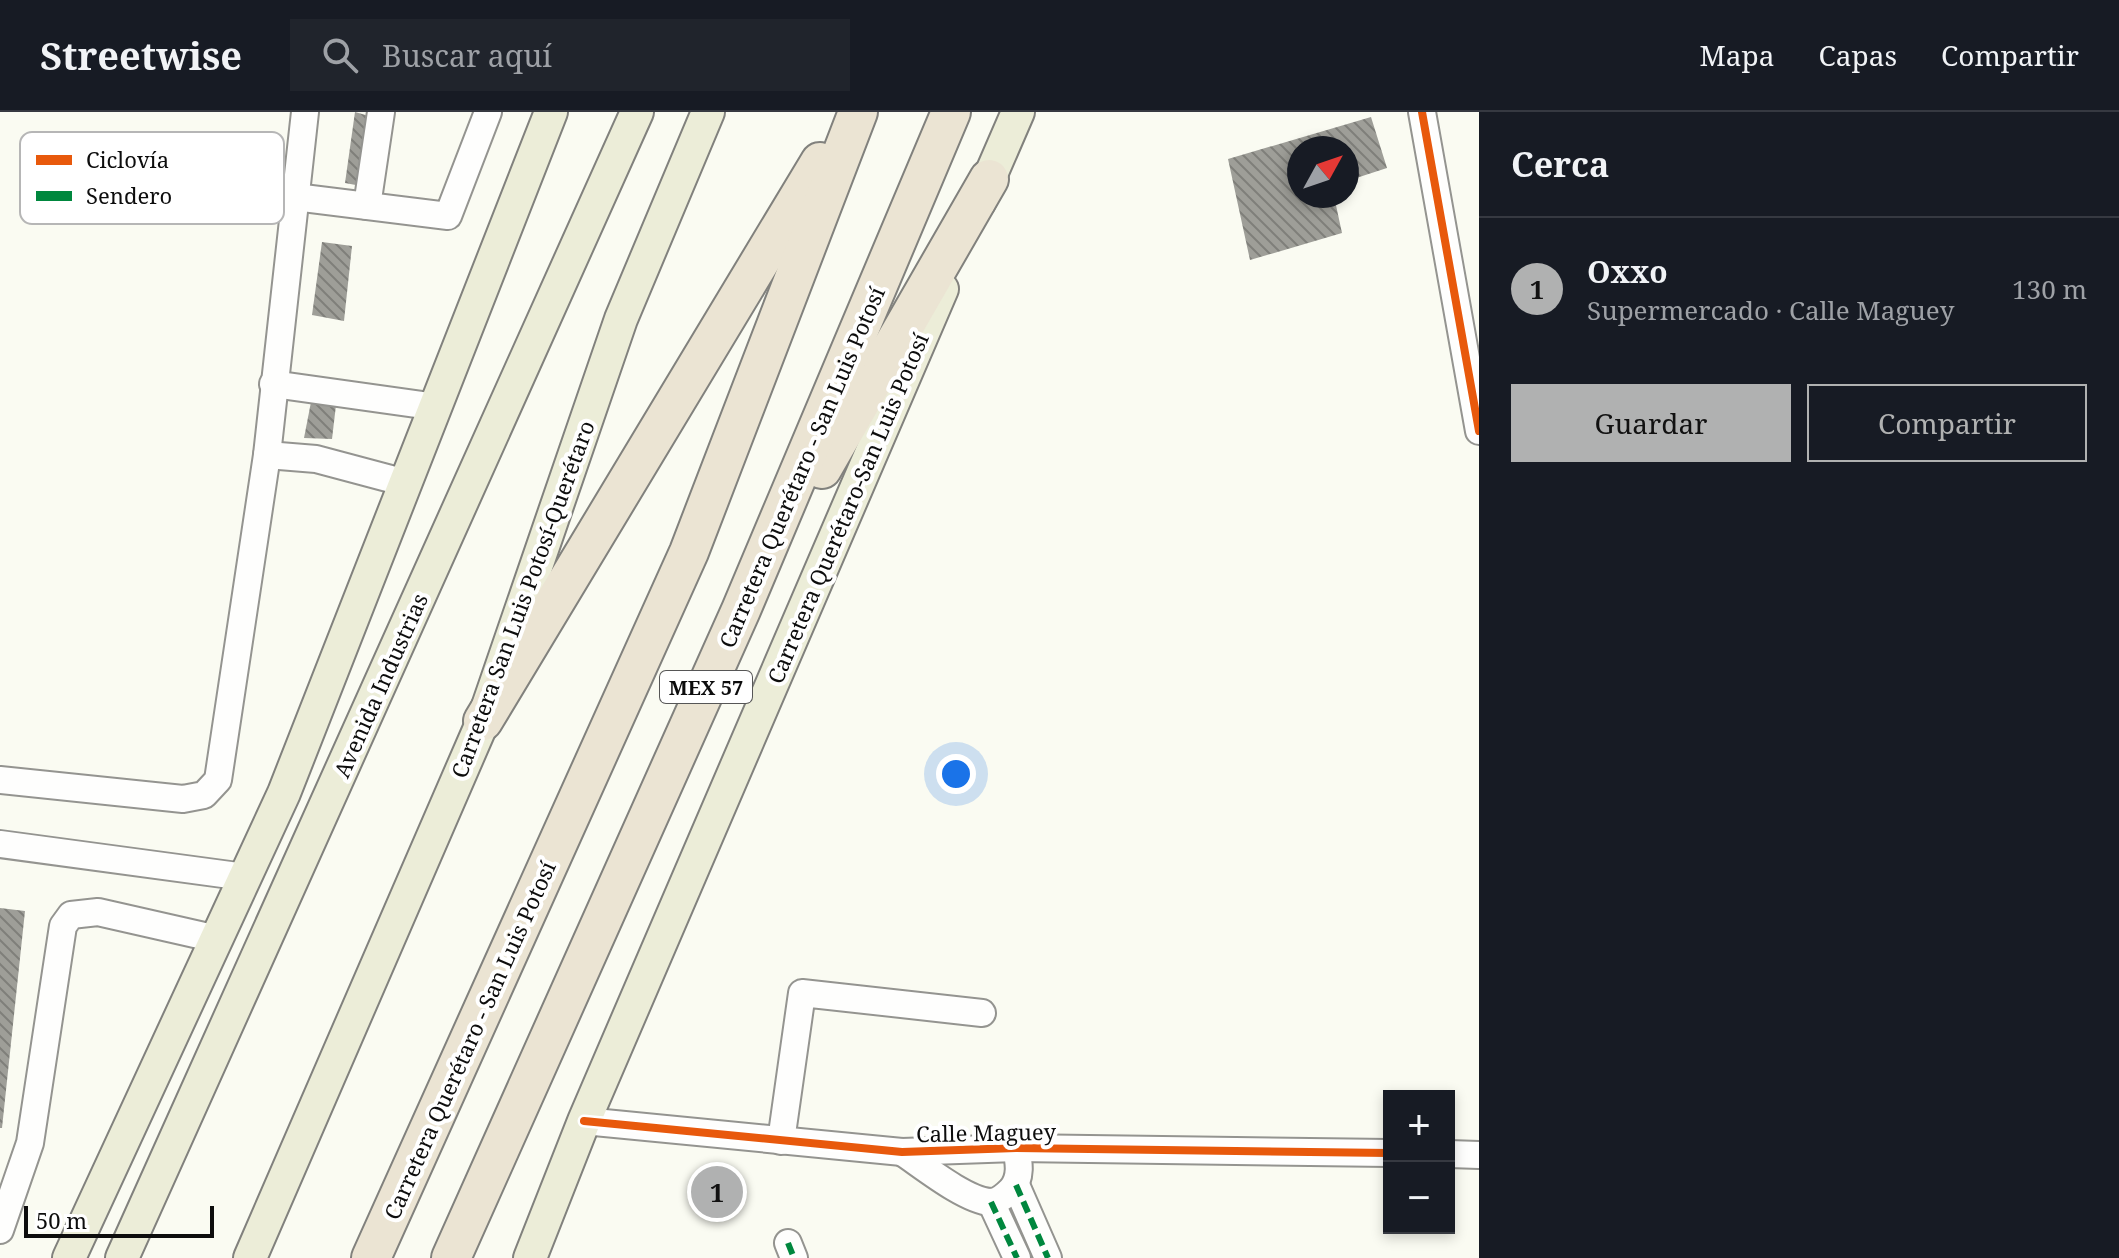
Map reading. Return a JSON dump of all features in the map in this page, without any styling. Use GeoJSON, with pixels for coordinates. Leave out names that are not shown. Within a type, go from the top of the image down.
{"type":"FeatureCollection","features":[{"type":"Feature","properties":{"kind":"highway"},"geometry":{"type":"LineString","coordinates":[[483,721],[850,112]]}},
{"type":"Feature","properties":{"kind":"highway","name":"Carretera Querétaro - San Luis Potosí"},"geometry":{"type":"LineString","coordinates":[[371,1258],[689,552],[858,112]]}},
{"type":"Feature","properties":{"kind":"highway","name":"Carretera Querétaro - San Luis Potosí"},"geometry":{"type":"LineString","coordinates":[[451,1258],[741,610],[951,112]]}},
{"type":"Feature","properties":{"kind":"highway"},"geometry":{"type":"LineString","coordinates":[[741,610],[989,179]]}},
{"type":"Feature","properties":{"kind":"main road","name":"Avenida Industrias"},"geometry":{"type":"LineString","coordinates":[[69,1258],[284,793],[551,112]]}},
{"type":"Feature","properties":{"kind":"main road","name":"Avenida Industrias"},"geometry":{"type":"LineString","coordinates":[[122,1258],[637,112]]}},
{"type":"Feature","properties":{"kind":"main road","name":"Carretera San Luis Potosí-Querétaro"},"geometry":{"type":"LineString","coordinates":[[250,1258],[483,721],[621,319],[708,112]]}},
{"type":"Feature","properties":{"kind":"main road","name":"Carretera Querétaro-San Luis Potosí"},"geometry":{"type":"LineString","coordinates":[[530,1258],[584,1121],[1018,112]]}},
{"type":"Feature","properties":{"kind":"street"},"geometry":{"type":"LineString","coordinates":[[0,780],[183,799],[204,795],[212,788],[221,770],[267,455],[305,112]]}},
{"type":"Feature","properties":{"kind":"street"},"geometry":{"type":"LineString","coordinates":[[367,206],[381,112]]}},
{"type":"Feature","properties":{"kind":"street"},"geometry":{"type":"LineString","coordinates":[[295,197],[448,216],[488,112]]}},
{"type":"Feature","properties":{"kind":"street"},"geometry":{"type":"LineString","coordinates":[[1422,112],[1479,431]]}},
{"type":"Feature","properties":{"kind":"street"},"geometry":{"type":"LineString","coordinates":[[273,384],[437,407]]}},
{"type":"Feature","properties":{"kind":"street"},"geometry":{"type":"LineString","coordinates":[[267,455],[316,459],[406,483]]}},
{"type":"Feature","properties":{"kind":"street"},"geometry":{"type":"LineString","coordinates":[[0,844],[245,877]]}},
{"type":"Feature","properties":{"kind":"street"},"geometry":{"type":"LineString","coordinates":[[0,1230],[30,1143],[63,926],[71,915],[98,912],[217,939]]}},
{"type":"Feature","properties":{"kind":"street"},"geometry":{"type":"LineString","coordinates":[[781,1141],[802,993],[982,1013]]}},
{"type":"Feature","properties":{"kind":"street","name":"Calle Maguey"},"geometry":{"type":"LineString","coordinates":[[584,1121],[902,1152],[1016,1148],[1383,1153]]}},
{"type":"Feature","properties":{"kind":"street"},"geometry":{"type":"LineString","coordinates":[[1016,1148],[1019,1166],[1016,1185],[1048,1258]]}},
{"type":"Feature","properties":{"kind":"street"},"geometry":{"type":"LineString","coordinates":[[902,1152],[966,1193],[991,1202],[1004,1197],[1016,1185]]}},
{"type":"Feature","properties":{"kind":"street"},"geometry":{"type":"LineString","coordinates":[[1455,1154],[1479,1155]]}},
{"type":"Feature","properties":{"kind":"street"},"geometry":{"type":"LineString","coordinates":[[991,1202],[1017,1258]]}},
{"type":"Feature","properties":{"kind":"building"},"geometry":{"type":"Polygon","coordinates":[[[355,112],[369,116],[361,186],[345,183],[355,112]]]}},
{"type":"Feature","properties":{"kind":"building"},"geometry":{"type":"Polygon","coordinates":[[[1371,117],[1387,168],[1359,177],[1359,136],[1306,136],[1371,117]]]}},
{"type":"Feature","properties":{"kind":"building"},"geometry":{"type":"Polygon","coordinates":[[[1287,142],[1287,208],[1337,208],[1342,233],[1250,260],[1228,159],[1287,142]]]}},
{"type":"Feature","properties":{"kind":"building"},"geometry":{"type":"Polygon","coordinates":[[[322,242],[352,246],[344,321],[312,315],[322,242]]]}},
{"type":"Feature","properties":{"kind":"building"},"geometry":{"type":"Polygon","coordinates":[[[311,402],[336,405],[332,439],[304,438],[311,402]]]}},
{"type":"Feature","properties":{"kind":"building"},"geometry":{"type":"Polygon","coordinates":[[[0,908],[25,911],[2,1128],[0,1128],[0,908]]]}},
{"type":"Feature","properties":{"kind":"marked path"},"geometry":{"type":"LineString","coordinates":[[1016,1185],[1048,1258]]}},
{"type":"Feature","properties":{"kind":"marked path"},"geometry":{"type":"LineString","coordinates":[[991,1202],[1017,1258]]}},
{"type":"Feature","properties":{"kind":"marked path"},"geometry":{"type":"LineString","coordinates":[[788,1243],[794,1258]]}},
{"type":"Feature","properties":{"kind":"cycle path"},"geometry":{"type":"LineString","coordinates":[[1422,112],[1479,431]]}},
{"type":"Feature","properties":{"kind":"cycle path"},"geometry":{"type":"LineString","coordinates":[[584,1121],[902,1152],[1016,1148],[1383,1153]]}},
{"type":"Feature","properties":{"kind":"place","name":"Oxxo"},"geometry":{"type":"Point","coordinates":[717,1192]}}]}
